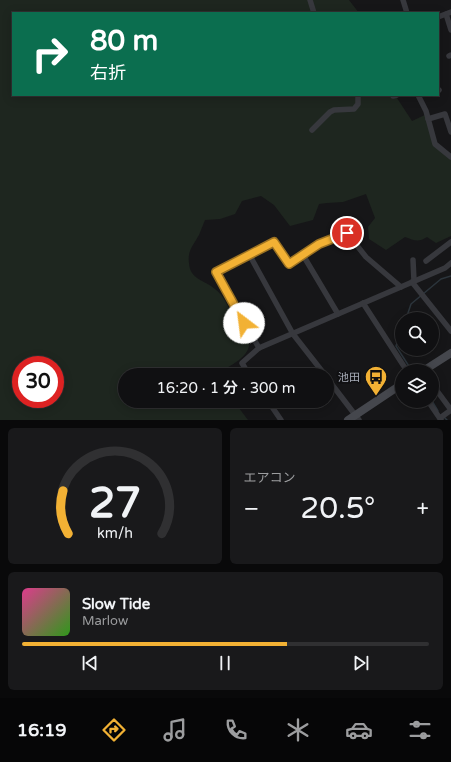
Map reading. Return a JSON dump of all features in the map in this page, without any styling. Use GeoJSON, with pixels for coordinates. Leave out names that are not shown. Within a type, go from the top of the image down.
{"type":"FeatureCollection","features":[{"type":"Feature","properties":{"kind":"main road"},"geometry":{"type":"LineString","coordinates":[[434,364],[451,353]]}},
{"type":"Feature","properties":{"kind":"main road"},"geometry":{"type":"LineString","coordinates":[[348,420],[357,417],[395,389]]}},
{"type":"Feature","properties":{"kind":"street"},"geometry":{"type":"LineString","coordinates":[[310,0],[314,12]]}},
{"type":"Feature","properties":{"kind":"street"},"geometry":{"type":"LineString","coordinates":[[403,0],[407,12]]}},
{"type":"Feature","properties":{"kind":"street"},"geometry":{"type":"LineString","coordinates":[[448,13],[451,30]]}},
{"type":"Feature","properties":{"kind":"street"},"geometry":{"type":"LineString","coordinates":[[312,130],[334,110],[354,109],[358,104],[358,96]]}},
{"type":"Feature","properties":{"kind":"street"},"geometry":{"type":"LineString","coordinates":[[419,96],[428,119],[434,144],[451,157]]}},
{"type":"Feature","properties":{"kind":"street"},"geometry":{"type":"LineString","coordinates":[[428,119],[445,114],[451,132]]}},
{"type":"Feature","properties":{"kind":"street"},"geometry":{"type":"LineString","coordinates":[[259,348],[216,272],[274,242],[289,264],[319,244],[347,233],[366,257],[401,287]]}},
{"type":"Feature","properties":{"kind":"street"},"geometry":{"type":"LineString","coordinates":[[426,261],[451,242]]}},
{"type":"Feature","properties":{"kind":"street"},"geometry":{"type":"LineString","coordinates":[[249,254],[293,334],[320,368]]}},
{"type":"Feature","properties":{"kind":"street"},"geometry":{"type":"LineString","coordinates":[[303,255],[338,314]]}},
{"type":"Feature","properties":{"kind":"street"},"geometry":{"type":"LineString","coordinates":[[413,260],[413,282],[451,331]]}},
{"type":"Feature","properties":{"kind":"street"},"geometry":{"type":"LineString","coordinates":[[245,368],[242,363],[259,348],[445,268],[451,263]]}},
{"type":"Feature","properties":{"kind":"street"},"geometry":{"type":"LineString","coordinates":[[363,303],[402,364]]}},
{"type":"Feature","properties":{"kind":"street"},"geometry":{"type":"LineString","coordinates":[[334,387],[357,417]]}},
{"type":"Feature","properties":{"kind":"street"},"geometry":{"type":"LineString","coordinates":[[434,408],[442,418],[451,410],[439,394]]}},
{"type":"Feature","properties":{"kind":"street"},"geometry":{"type":"LineString","coordinates":[[273,408],[281,420]]}},
{"type":"Feature","properties":{"kind":"shaded area"},"geometry":{"type":"Polygon","coordinates":[[[0,0],[349,0],[358,12],[12,12],[12,96],[396,96],[412,121],[427,114],[435,146],[451,160],[451,236],[436,243],[427,237],[424,239],[414,240],[405,237],[386,250],[369,239],[368,227],[375,218],[366,194],[343,202],[319,204],[313,220],[290,226],[274,205],[261,196],[242,201],[235,214],[220,219],[205,220],[199,235],[191,248],[189,255],[190,269],[195,276],[211,286],[221,295],[234,317],[247,334],[249,347],[242,358],[226,368],[118,368],[118,408],[239,408],[248,420],[0,420],[0,0]]]}},
{"type":"Feature","properties":{"kind":"waterway"},"geometry":{"type":"LineString","coordinates":[[408,312],[411,304],[441,279],[451,276]]}},
{"type":"Feature","properties":{"kind":"waterway"},"geometry":{"type":"LineString","coordinates":[[402,356],[408,364]]}},
{"type":"Feature","properties":{"kind":"waterway"},"geometry":{"type":"LineString","coordinates":[[444,417],[447,420]]}},
{"type":"Feature","properties":{"kind":"place","name":"池田"},"geometry":{"type":"Point","coordinates":[376,396]}},
{"type":"Feature","properties":{"kind":"route"},"geometry":{"type":"LineString","coordinates":[[244,323],[216,272],[274,242],[289,264],[319,244],[347,233]]}}]}
